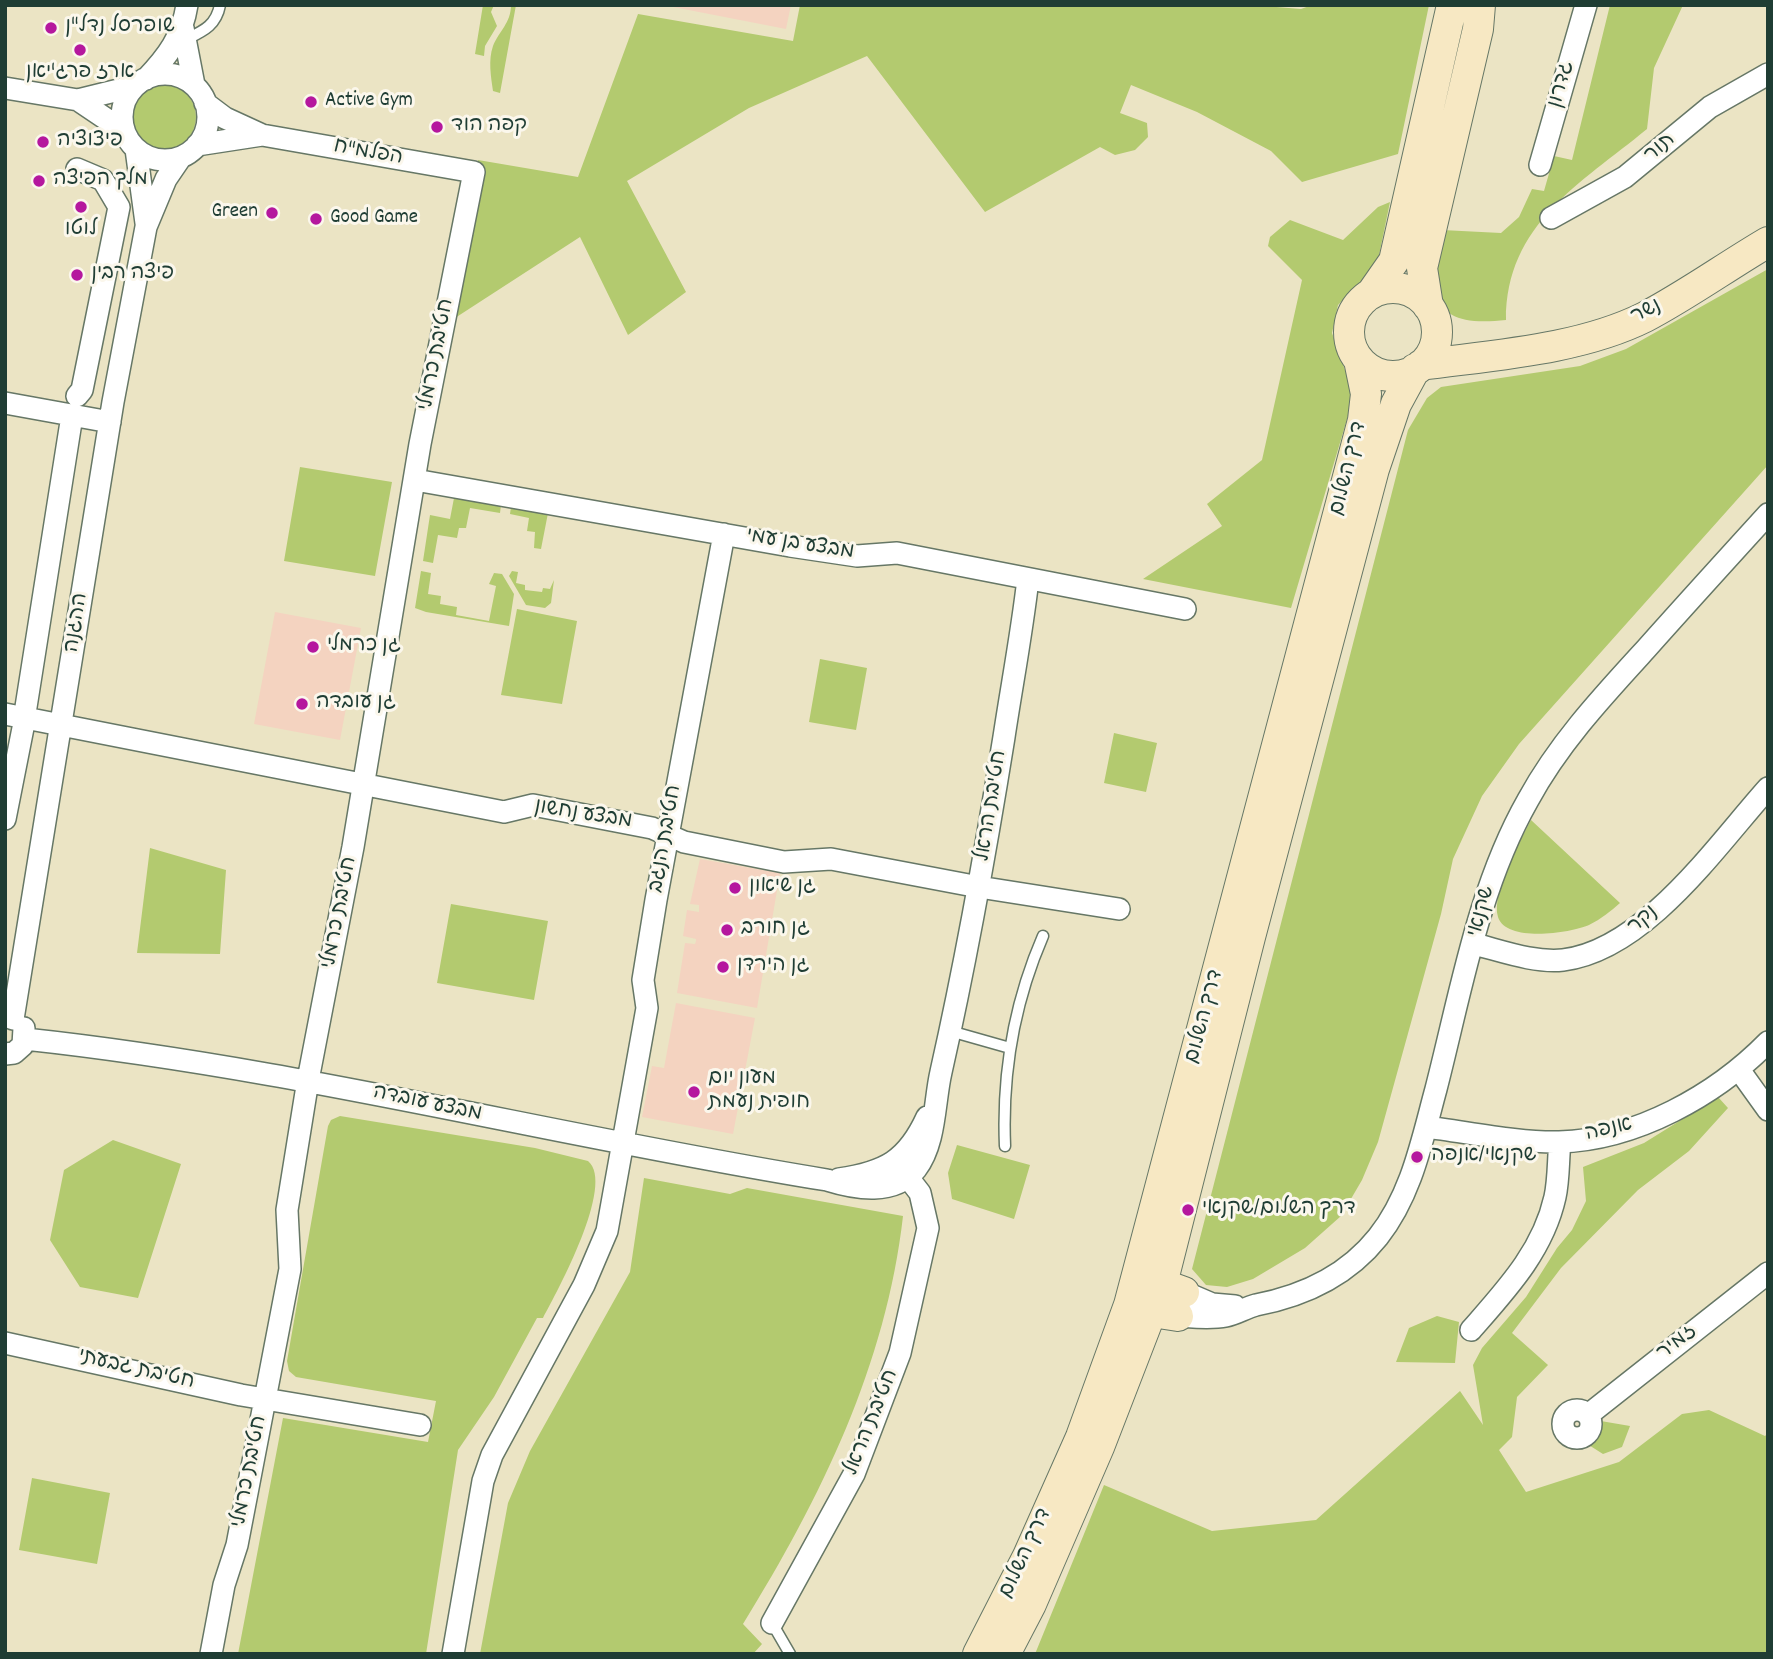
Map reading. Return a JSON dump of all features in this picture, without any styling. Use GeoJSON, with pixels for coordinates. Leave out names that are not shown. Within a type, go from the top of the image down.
{"type":"FeatureCollection","features":[{"type":"Feature","properties":{"kind":"street"},"geometry":{"type":"LineString","coordinates":[[78,100],[150,158],[163,160],[189,151],[208,121],[184,34],[187,5]]}},
{"type":"Feature","properties":{"kind":"street"},"geometry":{"type":"LineString","coordinates":[[1452,5],[1394,261],[1371,294],[1360,303],[1350,321],[1350,341],[1359,360],[1370,369],[1389,375],[1418,367],[1435,342],[1422,268],[1478,29],[1480,5]]}},
{"type":"Feature","properties":{"kind":"street","name":"גדרון"},"geometry":{"type":"LineString","coordinates":[[1540,165],[1586,5]]}},
{"type":"Feature","properties":{"kind":"street"},"geometry":{"type":"LineString","coordinates":[[130,140],[124,105],[184,34]]}},
{"type":"Feature","properties":{"kind":"street","name":"תור"},"geometry":{"type":"LineString","coordinates":[[1550,218],[1625,177],[1704,111],[1768,74]]}},
{"type":"Feature","properties":{"kind":"street"},"geometry":{"type":"LineString","coordinates":[[5,88],[78,100],[170,75],[199,94]]}},
{"type":"Feature","properties":{"kind":"street","name":"הפלמ\"ח"},"geometry":{"type":"LineString","coordinates":[[199,94],[225,118],[262,135],[474,172]]}},
{"type":"Feature","properties":{"kind":"street","name":"הפלמ\"ח"},"geometry":{"type":"LineString","coordinates":[[189,151],[262,135]]}},
{"type":"Feature","properties":{"kind":"street","name":"ההגנה"},"geometry":{"type":"LineString","coordinates":[[130,140],[146,227]]}},
{"type":"Feature","properties":{"kind":"street","name":"ההגנה"},"geometry":{"type":"LineString","coordinates":[[9,1018],[62,723],[110,422],[146,227],[166,179],[189,151]]}},
{"type":"Feature","properties":{"kind":"street"},"geometry":{"type":"LineString","coordinates":[[77,169],[103,180],[119,207],[82,390],[77,396]]}},
{"type":"Feature","properties":{"kind":"street","name":"חטיבת כרמלי"},"geometry":{"type":"LineString","coordinates":[[211,1654],[224,1585],[237,1545],[290,1269],[287,1210],[364,786],[415,480],[474,172]]}},
{"type":"Feature","properties":{"kind":"street","name":"נשר"},"geometry":{"type":"LineString","coordinates":[[1418,367],[1548,348],[1581,340],[1643,317],[1768,242]]}},
{"type":"Feature","properties":{"kind":"street"},"geometry":{"type":"LineString","coordinates":[[1371,294],[1390,288],[1403,289],[1416,294],[1431,311]]}},
{"type":"Feature","properties":{"kind":"street","name":"נשר"},"geometry":{"type":"LineString","coordinates":[[1431,311],[1444,328],[1466,340],[1513,351]]}},
{"type":"Feature","properties":{"kind":"street","name":"דרך השלום"},"geometry":{"type":"LineString","coordinates":[[978,1654],[1028,1556],[1081,1437],[1162,1299],[1363,420],[1366,394],[1359,360]]}},
{"type":"Feature","properties":{"kind":"street","name":"דרך השלום"},"geometry":{"type":"LineString","coordinates":[[1005,1654],[1031,1604],[1162,1299],[1250,937],[1374,469],[1396,404],[1418,367]]}},
{"type":"Feature","properties":{"kind":"street"},"geometry":{"type":"LineString","coordinates":[[5,403],[110,422]]}},
{"type":"Feature","properties":{"kind":"street"},"geometry":{"type":"LineString","coordinates":[[5,818],[24,717],[71,422]]}},
{"type":"Feature","properties":{"kind":"street","name":"מבצע בן עמי"},"geometry":{"type":"LineString","coordinates":[[415,480],[857,556],[897,553],[1185,609]]}},
{"type":"Feature","properties":{"kind":"street","name":"שקנאי"},"geometry":{"type":"LineString","coordinates":[[1162,1299],[1248,1307],[1290,1298],[1322,1284],[1352,1264],[1378,1237],[1400,1203],[1417,1161],[1485,898],[1504,847],[1528,799],[1557,753],[1591,709],[1768,514]]}},
{"type":"Feature","properties":{"kind":"street","name":"חטיבת הנגב"},"geometry":{"type":"LineString","coordinates":[[453,1654],[483,1482],[492,1455],[584,1286],[607,1231],[647,1008],[643,980],[666,836],[699,679],[724,534]]}},
{"type":"Feature","properties":{"kind":"street","name":"חטיבת הראל"},"geometry":{"type":"LineString","coordinates":[[772,1623],[854,1474],[900,1353],[928,1234],[923,1198],[902,1169],[927,1147],[979,887],[1028,579]]}},
{"type":"Feature","properties":{"kind":"street","name":"מבצע נחשון"},"geometry":{"type":"LineString","coordinates":[[5,714],[62,723],[364,786],[504,812],[533,805],[652,828],[666,836],[784,862],[831,859],[979,887],[1119,909]]}},
{"type":"Feature","properties":{"kind":"street","name":"נקר"},"geometry":{"type":"LineString","coordinates":[[1474,944],[1538,960],[1562,960],[1610,946],[1632,933],[1668,900],[1768,788]]}},
{"type":"Feature","properties":{"kind":"street"},"geometry":{"type":"LineString","coordinates":[[5,1054],[19,1050],[25,1039],[24,1027],[9,1018]]}},
{"type":"Feature","properties":{"kind":"street","name":"מבצע עובדה"},"geometry":{"type":"LineString","coordinates":[[25,1039],[309,1080],[623,1144],[870,1189],[890,1185],[902,1169]]}},
{"type":"Feature","properties":{"kind":"street","name":"אנפה"},"geometry":{"type":"LineString","coordinates":[[1426,1127],[1560,1142],[1612,1132],[1659,1118],[1701,1097],[1740,1071],[1768,1042]]}},
{"type":"Feature","properties":{"kind":"street"},"geometry":{"type":"LineString","coordinates":[[1740,1071],[1768,1110]]}},
{"type":"Feature","properties":{"kind":"street"},"geometry":{"type":"LineString","coordinates":[[1471,1330],[1517,1277],[1539,1242],[1556,1196],[1560,1142]]}},
{"type":"Feature","properties":{"kind":"street","name":"זמיר"},"geometry":{"type":"LineString","coordinates":[[1588,1415],[1768,1273]]}},
{"type":"Feature","properties":{"kind":"street","name":"חטיבת גבעתי"},"geometry":{"type":"LineString","coordinates":[[5,1343],[82,1357],[104,1367],[266,1399],[420,1425]]}},
{"type":"Feature","properties":{"kind":"lane"},"geometry":{"type":"LineString","coordinates":[[184,34],[209,28],[218,17],[220,5]]}},
{"type":"Feature","properties":{"kind":"lane"},"geometry":{"type":"LineString","coordinates":[[1005,1146],[1004,1096],[1010,1048],[1023,991],[1043,936]]}},
{"type":"Feature","properties":{"kind":"lane"},"geometry":{"type":"LineString","coordinates":[[950,1031],[1010,1048]]}},
{"type":"Feature","properties":{"kind":"lane","name":"חטיבת הראל"},"geometry":{"type":"LineString","coordinates":[[772,1623],[789,1654]]}},
{"type":"Feature","properties":{"kind":"shaded area"},"geometry":{"type":"Polygon","coordinates":[[[663,5],[791,5],[786,29],[663,5]]]}},
{"type":"Feature","properties":{"kind":"shaded area"},"geometry":{"type":"Polygon","coordinates":[[[275,612],[361,628],[340,740],[254,724],[275,612]]]}},
{"type":"Feature","properties":{"kind":"shaded area"},"geometry":{"type":"Polygon","coordinates":[[[700,859],[780,873],[757,1008],[677,993],[685,943],[695,944],[696,941],[683,936],[687,910],[699,912],[699,905],[690,904],[700,859]]]}},
{"type":"Feature","properties":{"kind":"shaded area","name":"מעון יום חופית נעמת"},"geometry":{"type":"Polygon","coordinates":[[[676,1003],[755,1018],[733,1134],[642,1117],[652,1066],[664,1068],[676,1003]]]}},
{"type":"Feature","properties":{"kind":"green space"},"geometry":{"type":"Polygon","coordinates":[[[483,5],[494,5],[491,12],[497,26],[485,46],[484,56],[475,54],[483,5]]]}},
{"type":"Feature","properties":{"kind":"green space"},"geometry":{"type":"Polygon","coordinates":[[[511,5],[516,5],[500,93],[493,91],[491,57],[493,46],[509,17],[511,5]]]}},
{"type":"Feature","properties":{"kind":"green space"},"geometry":{"type":"Polygon","coordinates":[[[800,5],[1252,5],[1301,9],[1312,5],[1429,5],[1398,154],[1302,182],[1271,151],[1197,112],[1131,85],[1120,113],[1147,123],[1148,137],[1135,150],[1115,155],[1100,147],[985,212],[867,56],[749,108],[627,181],[686,292],[628,335],[580,237],[455,318],[478,160],[578,177],[638,14],[793,41],[800,5]]]}},
{"type":"Feature","properties":{"kind":"green space"},"geometry":{"type":"Polygon","coordinates":[[[1610,5],[1683,5],[1654,68],[1647,129],[1573,188],[1551,209],[1533,232],[1519,257],[1509,286],[1506,320],[1480,321],[1461,318],[1448,312],[1440,302],[1437,288],[1442,230],[1501,233],[1519,217],[1532,189],[1544,191],[1554,156],[1572,160],[1610,5]]]}},
{"type":"Feature","properties":{"kind":"green space"},"geometry":{"type":"Polygon","coordinates":[[[163,84],[176,86],[191,99],[196,117],[194,130],[181,145],[163,150],[150,148],[135,135],[130,117],[132,104],[145,89],[163,84]]]}},
{"type":"Feature","properties":{"kind":"green space"},"geometry":{"type":"Polygon","coordinates":[[[1390,202],[1377,265],[1338,305],[1332,333],[1351,387],[1350,409],[1291,608],[1143,579],[1222,526],[1207,504],[1262,460],[1302,280],[1268,246],[1270,237],[1290,220],[1343,240],[1378,207],[1390,202]]]}},
{"type":"Feature","properties":{"kind":"green space"},"geometry":{"type":"Polygon","coordinates":[[[1768,269],[1768,465],[1519,744],[1482,796],[1453,859],[1441,914],[1378,1142],[1362,1180],[1341,1216],[1305,1248],[1253,1279],[1227,1287],[1206,1285],[1192,1269],[1408,430],[1427,398],[1441,387],[1580,366],[1626,349],[1768,269]]]}},
{"type":"Feature","properties":{"kind":"green space"},"geometry":{"type":"Polygon","coordinates":[[[300,467],[392,482],[375,576],[284,561],[300,467]]]}},
{"type":"Feature","properties":{"kind":"green space"},"geometry":{"type":"Polygon","coordinates":[[[454,498],[501,505],[500,513],[470,508],[466,528],[459,528],[457,538],[438,535],[433,563],[423,561],[430,515],[450,519],[454,498]]]}},
{"type":"Feature","properties":{"kind":"green space"},"geometry":{"type":"Polygon","coordinates":[[[511,507],[548,513],[541,549],[534,548],[535,532],[527,531],[529,518],[510,514],[511,507]]]}},
{"type":"Feature","properties":{"kind":"green space"},"geometry":{"type":"Polygon","coordinates":[[[421,571],[431,573],[428,594],[441,596],[440,604],[457,607],[456,615],[489,621],[496,586],[489,584],[494,573],[502,574],[514,594],[509,626],[415,608],[421,571]]]}},
{"type":"Feature","properties":{"kind":"green space"},"geometry":{"type":"Polygon","coordinates":[[[512,571],[518,572],[516,583],[525,585],[525,590],[542,592],[543,588],[550,589],[554,580],[551,603],[545,608],[526,605],[509,576],[512,571]]]}},
{"type":"Feature","properties":{"kind":"green space"},"geometry":{"type":"Polygon","coordinates":[[[517,609],[577,621],[562,704],[501,695],[517,609]]]}},
{"type":"Feature","properties":{"kind":"green space"},"geometry":{"type":"Polygon","coordinates":[[[820,659],[867,668],[856,730],[809,722],[820,659]]]}},
{"type":"Feature","properties":{"kind":"green space"},"geometry":{"type":"Polygon","coordinates":[[[1114,733],[1157,743],[1146,792],[1104,783],[1114,733]]]}},
{"type":"Feature","properties":{"kind":"green space"},"geometry":{"type":"Polygon","coordinates":[[[1531,820],[1620,903],[1593,923],[1568,931],[1526,933],[1503,925],[1498,917],[1497,907],[1502,881],[1531,820]]]}},
{"type":"Feature","properties":{"kind":"green space"},"geometry":{"type":"Polygon","coordinates":[[[150,848],[226,870],[220,954],[137,953],[150,848]]]}},
{"type":"Feature","properties":{"kind":"green space"},"geometry":{"type":"Polygon","coordinates":[[[451,904],[548,921],[534,1000],[437,983],[451,904]]]}},
{"type":"Feature","properties":{"kind":"green space"},"geometry":{"type":"Polygon","coordinates":[[[1718,1097],[1728,1108],[1689,1151],[1638,1190],[1561,1268],[1512,1333],[1548,1365],[1517,1397],[1512,1437],[1499,1450],[1526,1492],[1619,1462],[1682,1414],[1709,1410],[1765,1436],[1768,1433],[1768,1654],[1035,1654],[1104,1485],[1212,1531],[1316,1520],[1460,1391],[1483,1425],[1473,1365],[1482,1348],[1526,1297],[1557,1248],[1572,1230],[1586,1201],[1583,1167],[1644,1143],[1718,1097]]]}},
{"type":"Feature","properties":{"kind":"green space"},"geometry":{"type":"Polygon","coordinates":[[[340,1116],[535,1148],[588,1161],[595,1173],[595,1192],[581,1238],[550,1305],[543,1318],[537,1318],[494,1397],[458,1450],[426,1654],[238,1654],[283,1418],[428,1442],[436,1401],[296,1377],[289,1371],[287,1361],[328,1126],[331,1120],[340,1116]]]}},
{"type":"Feature","properties":{"kind":"green space"},"geometry":{"type":"Polygon","coordinates":[[[113,1140],[181,1164],[138,1298],[80,1287],[50,1240],[64,1170],[113,1140]]]}},
{"type":"Feature","properties":{"kind":"green space"},"geometry":{"type":"Polygon","coordinates":[[[957,1145],[1030,1165],[1014,1219],[952,1199],[948,1173],[957,1145]]]}},
{"type":"Feature","properties":{"kind":"green space"},"geometry":{"type":"Polygon","coordinates":[[[644,1178],[730,1194],[747,1188],[903,1216],[882,1325],[865,1377],[846,1429],[799,1528],[743,1624],[762,1644],[753,1654],[480,1654],[508,1503],[530,1451],[630,1272],[644,1178]]]}},
{"type":"Feature","properties":{"kind":"green space"},"geometry":{"type":"Polygon","coordinates":[[[1437,1316],[1459,1322],[1455,1363],[1396,1362],[1409,1328],[1437,1316]]]}},
{"type":"Feature","properties":{"kind":"green space"},"geometry":{"type":"Polygon","coordinates":[[[1595,1420],[1630,1426],[1622,1447],[1603,1454],[1584,1442],[1595,1420]]]}},
{"type":"Feature","properties":{"kind":"green space"},"geometry":{"type":"Polygon","coordinates":[[[32,1478],[110,1493],[97,1564],[19,1550],[32,1478]]]}},
{"type":"Feature","properties":{"kind":"place","name":"שופרסל נדל\"ן"},"geometry":{"type":"Point","coordinates":[51,28]}},
{"type":"Feature","properties":{"kind":"place","name":"ארז פרג'יאן"},"geometry":{"type":"Point","coordinates":[80,50]}},
{"type":"Feature","properties":{"kind":"place","name":"Active Gym"},"geometry":{"type":"Point","coordinates":[311,102]}},
{"type":"Feature","properties":{"kind":"place","name":"קפה הוד"},"geometry":{"type":"Point","coordinates":[437,127]}},
{"type":"Feature","properties":{"kind":"place","name":"פיצוציה"},"geometry":{"type":"Point","coordinates":[43,142]}},
{"type":"Feature","properties":{"kind":"place","name":"מלך הפיצה"},"geometry":{"type":"Point","coordinates":[39,181]}},
{"type":"Feature","properties":{"kind":"place","name":"לוטו"},"geometry":{"type":"Point","coordinates":[81,207]}},
{"type":"Feature","properties":{"kind":"place","name":"Green"},"geometry":{"type":"Point","coordinates":[272,213]}},
{"type":"Feature","properties":{"kind":"place","name":"Good Game"},"geometry":{"type":"Point","coordinates":[316,219]}},
{"type":"Feature","properties":{"kind":"place","name":"פיצה רבין"},"geometry":{"type":"Point","coordinates":[77,275]}},
{"type":"Feature","properties":{"kind":"place","name":"גן כרמלי"},"geometry":{"type":"Point","coordinates":[313,647]}},
{"type":"Feature","properties":{"kind":"place","name":"גן עובדה"},"geometry":{"type":"Point","coordinates":[302,704]}},
{"type":"Feature","properties":{"kind":"place","name":"גן שיאון"},"geometry":{"type":"Point","coordinates":[735,888]}},
{"type":"Feature","properties":{"kind":"place","name":"גן חורב"},"geometry":{"type":"Point","coordinates":[727,930]}},
{"type":"Feature","properties":{"kind":"place","name":"גן הירדן"},"geometry":{"type":"Point","coordinates":[723,967]}},
{"type":"Feature","properties":{"kind":"place","name":"מעון יום חופית נעמת"},"geometry":{"type":"Point","coordinates":[694,1092]}},
{"type":"Feature","properties":{"kind":"place","name":"שקנאי/אנפה"},"geometry":{"type":"Point","coordinates":[1417,1157]}},
{"type":"Feature","properties":{"kind":"place","name":"דרך השלום/שקנאי"},"geometry":{"type":"Point","coordinates":[1188,1210]}}]}
